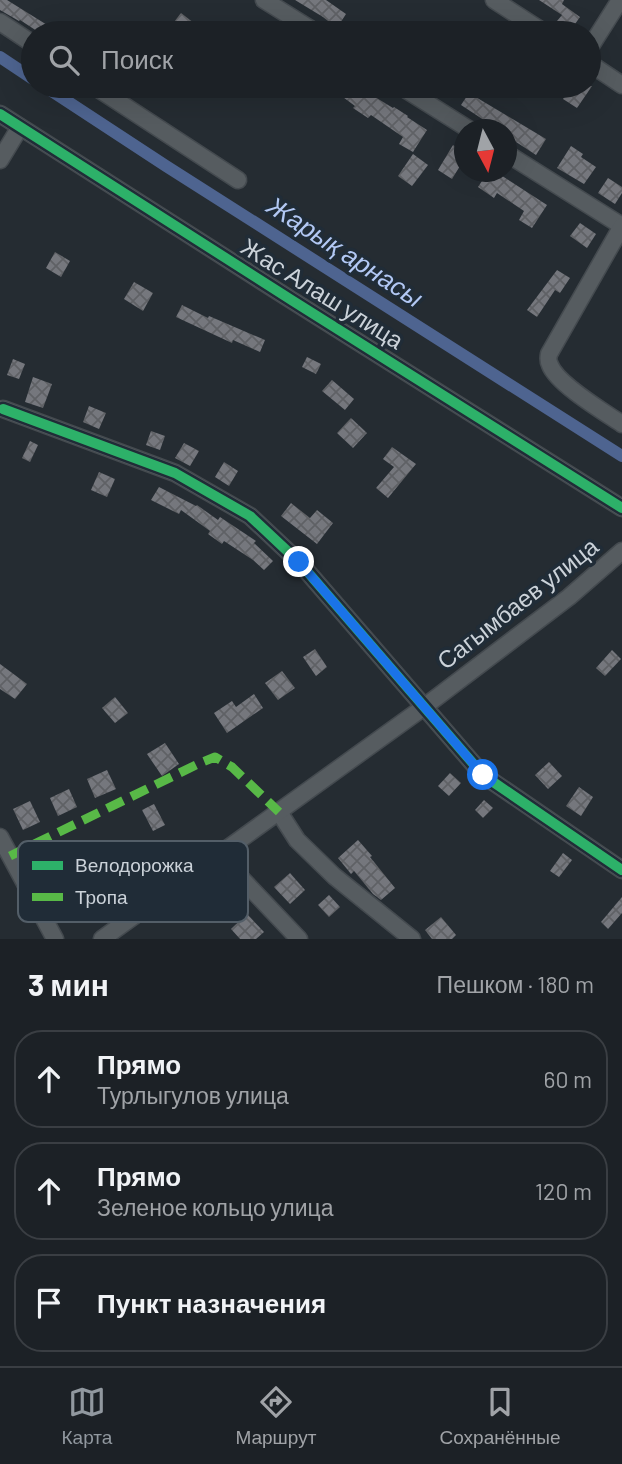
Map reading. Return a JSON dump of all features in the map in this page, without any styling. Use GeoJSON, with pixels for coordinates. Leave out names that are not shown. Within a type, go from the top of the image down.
{"type":"FeatureCollection","features":[{"type":"Feature","properties":{"kind":"street"},"geometry":{"type":"LineString","coordinates":[[264,0],[298,21]]}},
{"type":"Feature","properties":{"kind":"street"},"geometry":{"type":"LineString","coordinates":[[495,0],[527,21]]}},
{"type":"Feature","properties":{"kind":"street"},"geometry":{"type":"LineString","coordinates":[[601,30],[620,0]]}},
{"type":"Feature","properties":{"kind":"street"},"geometry":{"type":"LineString","coordinates":[[0,22],[21,36]]}},
{"type":"Feature","properties":{"kind":"street"},"geometry":{"type":"LineString","coordinates":[[601,71],[622,85]]}},
{"type":"Feature","properties":{"kind":"street"},"geometry":{"type":"LineString","coordinates":[[112,98],[238,180]]}},
{"type":"Feature","properties":{"kind":"street"},"geometry":{"type":"LineString","coordinates":[[419,98],[454,120]]}},
{"type":"Feature","properties":{"kind":"street","name":"Жас Алаш улица"},"geometry":{"type":"LineString","coordinates":[[0,114],[622,508]]}},
{"type":"Feature","properties":{"kind":"street"},"geometry":{"type":"LineString","coordinates":[[0,160],[20,127]]}},
{"type":"Feature","properties":{"kind":"street"},"geometry":{"type":"LineString","coordinates":[[517,160],[622,226],[548,354],[548,363],[565,384],[622,424]]}},
{"type":"Feature","properties":{"kind":"street"},"geometry":{"type":"LineString","coordinates":[[3,409],[175,473],[250,516],[299,562],[483,775],[622,870]]}},
{"type":"Feature","properties":{"kind":"street","name":"Сагымбаев улица"},"geometry":{"type":"LineString","coordinates":[[239,841],[424,707],[619,559]]}},
{"type":"Feature","properties":{"kind":"street"},"geometry":{"type":"LineString","coordinates":[[279,812],[297,840],[334,876],[412,939]]}},
{"type":"Feature","properties":{"kind":"street"},"geometry":{"type":"LineString","coordinates":[[0,837],[18,870]]}},
{"type":"Feature","properties":{"kind":"street"},"geometry":{"type":"LineString","coordinates":[[248,885],[299,939]]}},
{"type":"Feature","properties":{"kind":"street"},"geometry":{"type":"LineString","coordinates":[[46,922],[55,939]]}},
{"type":"Feature","properties":{"kind":"street","name":"Сагымбаев улица"},"geometry":{"type":"LineString","coordinates":[[102,939],[126,922]]}},
{"type":"Feature","properties":{"kind":"building"},"geometry":{"type":"Polygon","coordinates":[[[0,0],[7,0],[41,21],[19,21],[0,10],[0,0]]]}},
{"type":"Feature","properties":{"kind":"building"},"geometry":{"type":"Polygon","coordinates":[[[295,0],[326,0],[346,14],[342,21],[328,21],[295,0]]]}},
{"type":"Feature","properties":{"kind":"building"},"geometry":{"type":"Polygon","coordinates":[[[539,0],[564,0],[562,4],[580,17],[577,21],[557,21],[562,15],[539,0]]]}},
{"type":"Feature","properties":{"kind":"building"},"geometry":{"type":"Polygon","coordinates":[[[181,13],[191,21],[175,21],[181,13]]]}},
{"type":"Feature","properties":{"kind":"building"},"geometry":{"type":"Polygon","coordinates":[[[344,98],[377,98],[427,130],[413,152],[399,144],[403,137],[371,115],[368,118],[353,108],[355,106],[344,98]]]}},
{"type":"Feature","properties":{"kind":"building"},"geometry":{"type":"Polygon","coordinates":[[[466,98],[477,98],[513,119],[482,119],[461,105],[466,98]]]}},
{"type":"Feature","properties":{"kind":"building"},"geometry":{"type":"Polygon","coordinates":[[[564,98],[584,98],[577,108],[564,98]]]}},
{"type":"Feature","properties":{"kind":"building"},"geometry":{"type":"Polygon","coordinates":[[[517,122],[546,139],[536,155],[517,143],[517,122]]]}},
{"type":"Feature","properties":{"kind":"building"},"geometry":{"type":"Polygon","coordinates":[[[453,145],[454,146],[452,179],[438,170],[453,145]]]}},
{"type":"Feature","properties":{"kind":"building"},"geometry":{"type":"Polygon","coordinates":[[[571,146],[596,167],[584,184],[557,168],[571,146]]]}},
{"type":"Feature","properties":{"kind":"building"},"geometry":{"type":"Polygon","coordinates":[[[413,154],[428,165],[412,186],[398,176],[413,154]]]}},
{"type":"Feature","properties":{"kind":"building"},"geometry":{"type":"Polygon","coordinates":[[[608,178],[622,187],[622,193],[615,204],[598,193],[608,178]]]}},
{"type":"Feature","properties":{"kind":"building"},"geometry":{"type":"Polygon","coordinates":[[[481,182],[511,182],[547,205],[532,228],[519,220],[524,211],[497,193],[494,198],[478,187],[481,182]]]}},
{"type":"Feature","properties":{"kind":"building"},"geometry":{"type":"Polygon","coordinates":[[[580,223],[596,234],[587,248],[570,236],[580,223]]]}},
{"type":"Feature","properties":{"kind":"building"},"geometry":{"type":"Polygon","coordinates":[[[55,252],[70,261],[61,277],[46,268],[55,252]]]}},
{"type":"Feature","properties":{"kind":"building"},"geometry":{"type":"Polygon","coordinates":[[[557,270],[570,278],[560,293],[555,290],[537,317],[527,310],[557,270]]]}},
{"type":"Feature","properties":{"kind":"building"},"geometry":{"type":"Polygon","coordinates":[[[134,282],[153,293],[143,311],[124,299],[134,282]]]}},
{"type":"Feature","properties":{"kind":"building"},"geometry":{"type":"Polygon","coordinates":[[[182,305],[265,340],[260,352],[233,340],[232,343],[176,317],[182,305]]]}},
{"type":"Feature","properties":{"kind":"building"},"geometry":{"type":"Polygon","coordinates":[[[307,357],[321,364],[316,374],[302,367],[307,357]]]}},
{"type":"Feature","properties":{"kind":"building"},"geometry":{"type":"Polygon","coordinates":[[[13,359],[25,364],[19,379],[7,375],[13,359]]]}},
{"type":"Feature","properties":{"kind":"building"},"geometry":{"type":"Polygon","coordinates":[[[33,377],[52,384],[43,408],[25,402],[33,377]]]}},
{"type":"Feature","properties":{"kind":"building"},"geometry":{"type":"Polygon","coordinates":[[[332,380],[354,399],[345,410],[322,391],[332,380]]]}},
{"type":"Feature","properties":{"kind":"building"},"geometry":{"type":"Polygon","coordinates":[[[89,406],[106,413],[99,429],[83,422],[89,406]]]}},
{"type":"Feature","properties":{"kind":"building"},"geometry":{"type":"Polygon","coordinates":[[[351,418],[367,433],[353,448],[337,433],[351,418]]]}},
{"type":"Feature","properties":{"kind":"building"},"geometry":{"type":"Polygon","coordinates":[[[151,431],[165,436],[160,450],[146,445],[151,431]]]}},
{"type":"Feature","properties":{"kind":"building"},"geometry":{"type":"Polygon","coordinates":[[[30,441],[38,445],[30,462],[22,458],[30,441]]]}},
{"type":"Feature","properties":{"kind":"building"},"geometry":{"type":"Polygon","coordinates":[[[184,443],[199,451],[190,466],[175,458],[184,443]]]}},
{"type":"Feature","properties":{"kind":"building"},"geometry":{"type":"Polygon","coordinates":[[[392,447],[416,464],[388,498],[376,488],[394,467],[383,459],[392,447]]]}},
{"type":"Feature","properties":{"kind":"building"},"geometry":{"type":"Polygon","coordinates":[[[224,462],[238,471],[229,486],[215,477],[224,462]]]}},
{"type":"Feature","properties":{"kind":"building"},"geometry":{"type":"Polygon","coordinates":[[[99,472],[115,479],[107,497],[91,490],[99,472]]]}},
{"type":"Feature","properties":{"kind":"building"},"geometry":{"type":"Polygon","coordinates":[[[159,487],[197,505],[218,520],[220,517],[256,541],[254,543],[273,561],[264,570],[224,541],[222,544],[208,534],[210,531],[181,510],[179,514],[151,500],[159,487]]]}},
{"type":"Feature","properties":{"kind":"building"},"geometry":{"type":"Polygon","coordinates":[[[291,503],[310,518],[317,510],[333,523],[317,544],[281,516],[291,503]]]}},
{"type":"Feature","properties":{"kind":"building"},"geometry":{"type":"Polygon","coordinates":[[[315,649],[327,667],[316,676],[303,657],[315,649]]]}},
{"type":"Feature","properties":{"kind":"building"},"geometry":{"type":"Polygon","coordinates":[[[612,650],[621,659],[605,676],[596,668],[612,650]]]}},
{"type":"Feature","properties":{"kind":"building"},"geometry":{"type":"Polygon","coordinates":[[[0,664],[27,684],[15,699],[0,689],[0,664]]]}},
{"type":"Feature","properties":{"kind":"building"},"geometry":{"type":"Polygon","coordinates":[[[282,671],[295,688],[278,700],[265,683],[282,671]]]}},
{"type":"Feature","properties":{"kind":"building"},"geometry":{"type":"Polygon","coordinates":[[[254,694],[263,708],[227,733],[214,713],[232,701],[236,707],[254,694]]]}},
{"type":"Feature","properties":{"kind":"building"},"geometry":{"type":"Polygon","coordinates":[[[115,697],[128,713],[115,723],[102,708],[115,697]]]}},
{"type":"Feature","properties":{"kind":"building"},"geometry":{"type":"Polygon","coordinates":[[[165,743],[179,764],[162,776],[147,754],[165,743]]]}},
{"type":"Feature","properties":{"kind":"building"},"geometry":{"type":"Polygon","coordinates":[[[549,762],[562,776],[548,789],[535,775],[549,762]]]}},
{"type":"Feature","properties":{"kind":"building"},"geometry":{"type":"Polygon","coordinates":[[[107,770],[116,789],[95,798],[87,779],[107,770]]]}},
{"type":"Feature","properties":{"kind":"building"},"geometry":{"type":"Polygon","coordinates":[[[450,773],[461,783],[449,796],[438,786],[450,773]]]}},
{"type":"Feature","properties":{"kind":"building"},"geometry":{"type":"Polygon","coordinates":[[[579,787],[593,797],[581,816],[566,806],[579,787]]]}},
{"type":"Feature","properties":{"kind":"building"},"geometry":{"type":"Polygon","coordinates":[[[69,789],[77,807],[58,816],[50,798],[69,789]]]}},
{"type":"Feature","properties":{"kind":"building"},"geometry":{"type":"Polygon","coordinates":[[[484,800],[493,808],[483,818],[475,810],[484,800]]]}},
{"type":"Feature","properties":{"kind":"building"},"geometry":{"type":"Polygon","coordinates":[[[30,801],[40,822],[23,830],[13,809],[30,801]]]}},
{"type":"Feature","properties":{"kind":"building"},"geometry":{"type":"Polygon","coordinates":[[[154,804],[165,825],[153,831],[142,810],[154,804]]]}},
{"type":"Feature","properties":{"kind":"building"},"geometry":{"type":"Polygon","coordinates":[[[358,840],[395,888],[381,900],[354,871],[351,874],[338,858],[358,840]]]}},
{"type":"Feature","properties":{"kind":"building"},"geometry":{"type":"Polygon","coordinates":[[[563,853],[572,860],[559,877],[550,871],[563,853]]]}},
{"type":"Feature","properties":{"kind":"building"},"geometry":{"type":"Polygon","coordinates":[[[290,873],[305,890],[290,904],[274,887],[290,873]]]}},
{"type":"Feature","properties":{"kind":"building"},"geometry":{"type":"Polygon","coordinates":[[[329,895],[340,907],[329,917],[318,905],[329,895]]]}},
{"type":"Feature","properties":{"kind":"building"},"geometry":{"type":"Polygon","coordinates":[[[622,897],[622,913],[608,929],[601,922],[622,897]]]}},
{"type":"Feature","properties":{"kind":"building"},"geometry":{"type":"Polygon","coordinates":[[[248,915],[264,932],[256,939],[240,939],[231,929],[238,922],[248,922],[248,915]]]}},
{"type":"Feature","properties":{"kind":"building"},"geometry":{"type":"Polygon","coordinates":[[[441,917],[456,935],[452,939],[432,939],[425,930],[441,917]]]}},
{"type":"Feature","properties":{"kind":"waterway","name":"Жарық арнасы"},"geometry":{"type":"LineString","coordinates":[[0,57],[21,71]]}},
{"type":"Feature","properties":{"kind":"waterway","name":"Жарық арнасы"},"geometry":{"type":"LineString","coordinates":[[62,98],[622,456]]}},
{"type":"Feature","properties":{"kind":"marked path"},"geometry":{"type":"LineString","coordinates":[[41,841],[215,757],[232,767],[279,812]]}},
{"type":"Feature","properties":{"kind":"marked path"},"geometry":{"type":"LineString","coordinates":[[10,856],[18,852]]}},
{"type":"Feature","properties":{"kind":"cycle path"},"geometry":{"type":"LineString","coordinates":[[0,114],[622,508]]}},
{"type":"Feature","properties":{"kind":"cycle path"},"geometry":{"type":"LineString","coordinates":[[3,409],[175,473],[250,516],[299,562],[483,775],[622,870]]}},
{"type":"Feature","properties":{"kind":"route"},"geometry":{"type":"LineString","coordinates":[[299,562],[483,775]]}}]}
